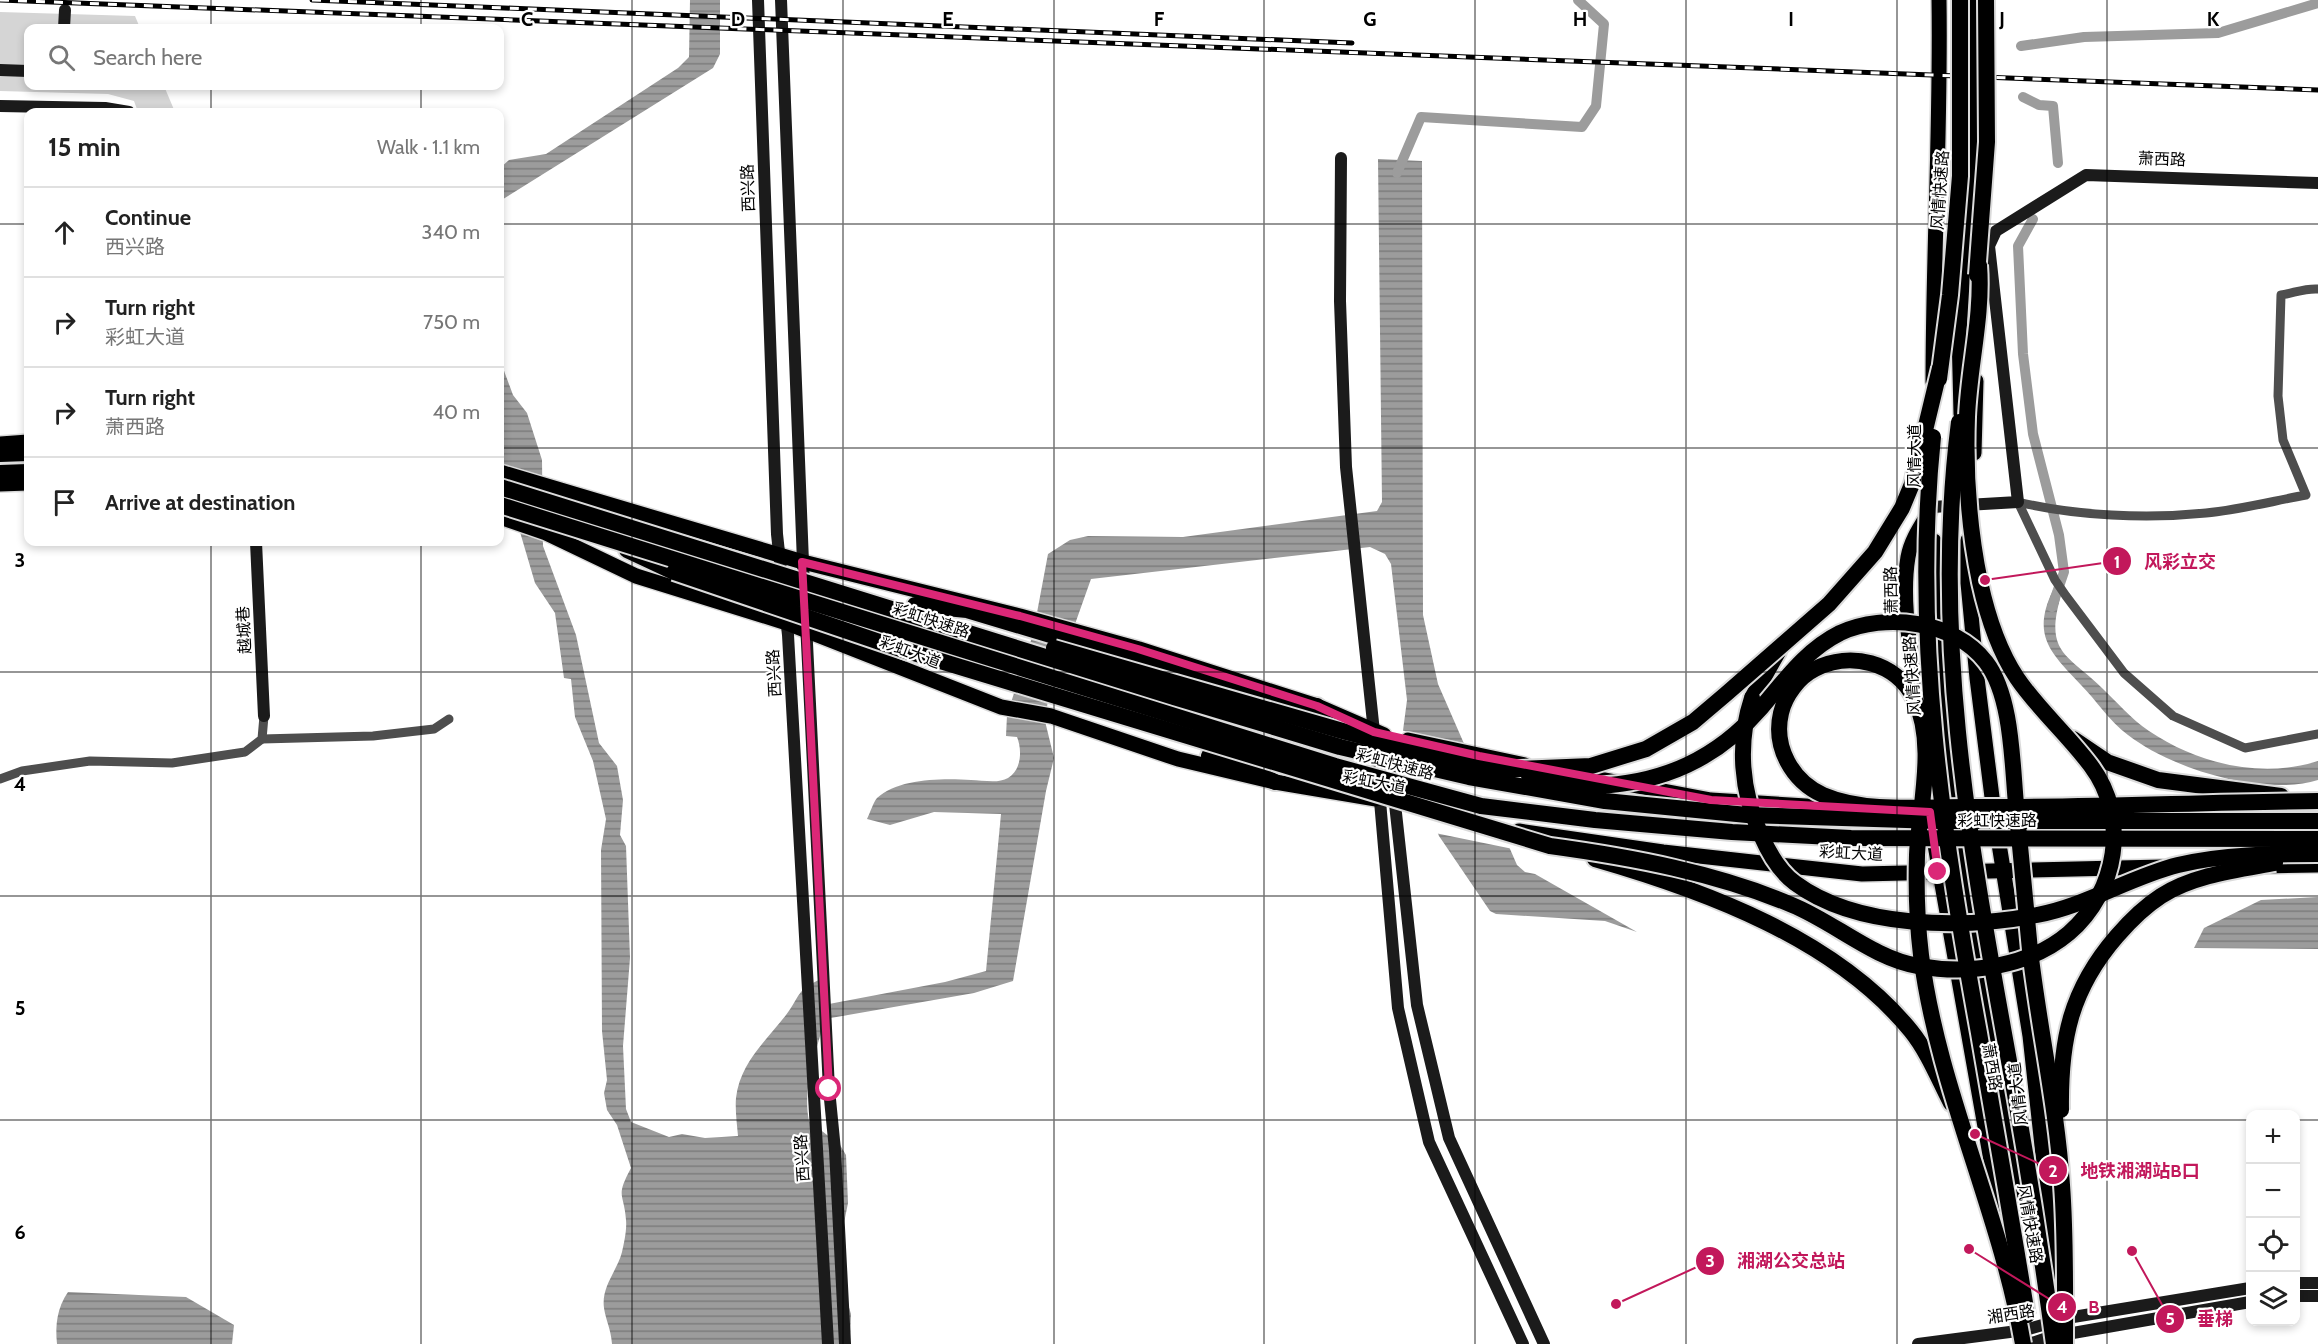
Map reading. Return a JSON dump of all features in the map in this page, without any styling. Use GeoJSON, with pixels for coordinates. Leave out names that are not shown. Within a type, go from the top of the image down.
{"type":"FeatureCollection","features":[{"type":"Feature","properties":{"kind":"highway","name":"风情快速路"},"geometry":{"type":"LineString","coordinates":[[1960,0],[1959,176],[1950,295],[1929,473],[1924,560],[1934,732],[1954,895],[2028,1341]]}},
{"type":"Feature","properties":{"kind":"highway","name":"风情快速路"},"geometry":{"type":"LineString","coordinates":[[1986,0],[1987,142],[1979,264],[1954,459],[1948,533],[1948,580],[1954,688],[1978,881],[2037,1224],[2051,1338]]}},
{"type":"Feature","properties":{"kind":"highway"},"geometry":{"type":"LineString","coordinates":[[1550,846],[1600,852],[1720,880],[1765,894],[1816,915],[1886,956],[1916,966],[1967,969],[2015,961],[2040,952],[2079,924],[2093,907],[2106,884],[2112,861],[2114,830],[2108,801],[2092,768],[2016,677],[2002,649],[1981,586],[1973,541],[1967,417],[1981,293],[1979,264]]}},
{"type":"Feature","properties":{"kind":"highway"},"geometry":{"type":"LineString","coordinates":[[1494,770],[1591,766],[1646,749],[1693,722],[1829,604],[1858,573],[1898,517],[1917,465],[1940,368]]}},
{"type":"Feature","properties":{"kind":"highway"},"geometry":{"type":"LineString","coordinates":[[0,454],[24,453]]}},
{"type":"Feature","properties":{"kind":"highway"},"geometry":{"type":"LineString","coordinates":[[0,473],[24,472]]}},
{"type":"Feature","properties":{"kind":"highway","name":"彩虹快速路"},"geometry":{"type":"LineString","coordinates":[[504,488],[1340,747],[1524,787],[1640,806],[1759,815],[1938,821],[2318,821]]}},
{"type":"Feature","properties":{"kind":"highway"},"geometry":{"type":"LineString","coordinates":[[567,508],[688,534],[1000,633],[1346,732],[1494,770],[1594,786],[1681,770],[1731,738],[1748,723],[1790,672],[1819,646],[1841,633],[1862,626],[1904,623],[1950,634],[1968,645],[1985,661],[1996,678],[2004,704],[2015,785],[2030,950],[2062,1183]]}},
{"type":"Feature","properties":{"kind":"highway","name":"彩虹快速路"},"geometry":{"type":"LineString","coordinates":[[504,514],[574,526],[1323,762],[1481,806],[1698,829],[1851,838],[2318,839]]}},
{"type":"Feature","properties":{"kind":"highway"},"geometry":{"type":"LineString","coordinates":[[574,526],[674,572],[901,649],[1223,749],[1616,865],[1750,915],[1835,961],[1863,983],[1912,1033],[1964,1127]]}},
{"type":"Feature","properties":{"kind":"highway"},"geometry":{"type":"LineString","coordinates":[[915,605],[967,610],[1280,704],[1317,706]]}},
{"type":"Feature","properties":{"kind":"highway"},"geometry":{"type":"LineString","coordinates":[[1786,642],[1760,681],[1748,712],[1743,744],[1747,795],[1755,823],[1768,851],[1794,882],[1826,901],[1862,913],[1897,920],[1980,923],[2038,915],[2167,869],[2206,860],[2318,854]]}},
{"type":"Feature","properties":{"kind":"highway"},"geometry":{"type":"LineString","coordinates":[[901,649],[990,688],[1242,765],[1275,782]]}},
{"type":"Feature","properties":{"kind":"highway"},"geometry":{"type":"LineString","coordinates":[[2028,1341],[1934,1031],[1921,954],[1917,854],[1920,812],[1921,801],[1924,768],[1924,749],[1917,703],[1899,677],[1876,664],[1844,661],[1828,663],[1802,678],[1792,689],[1781,713],[1779,734],[1783,752],[1799,779],[1825,796],[1841,800],[1911,807],[1920,807],[1930,807],[2013,807],[2318,801]]}},
{"type":"Feature","properties":{"kind":"highway"},"geometry":{"type":"LineString","coordinates":[[2059,728],[2107,762],[2148,777],[2190,786],[2318,801]]}},
{"type":"Feature","properties":{"kind":"highway"},"geometry":{"type":"LineString","coordinates":[[2069,1341],[2062,1183],[2061,1068],[2065,1035],[2087,976],[2132,918],[2161,896],[2196,880],[2318,854]]}},
{"type":"Feature","properties":{"kind":"main road","name":"西兴路"},"geometry":{"type":"LineString","coordinates":[[758,0],[778,555],[787,623],[828,1344]]}},
{"type":"Feature","properties":{"kind":"main road","name":"西兴路"},"geometry":{"type":"LineString","coordinates":[[781,0],[802,562],[829,1089],[835,1150],[845,1344]]}},
{"type":"Feature","properties":{"kind":"main road","name":"风情大道"},"geometry":{"type":"LineString","coordinates":[[1939,0],[1940,76],[1933,271],[1932,507],[1942,654],[1957,813],[2026,1269],[2028,1341]]}},
{"type":"Feature","properties":{"kind":"main road"},"geometry":{"type":"LineString","coordinates":[[1976,0],[1971,171],[1977,407],[1967,505],[1968,557],[1977,678],[2003,869]]}},
{"type":"Feature","properties":{"kind":"main road"},"geometry":{"type":"LineString","coordinates":[[64,24],[65,10]]}},
{"type":"Feature","properties":{"kind":"main road"},"geometry":{"type":"LineString","coordinates":[[0,70],[24,71]]}},
{"type":"Feature","properties":{"kind":"main road"},"geometry":{"type":"LineString","coordinates":[[0,106],[105,108]]}},
{"type":"Feature","properties":{"kind":"main road"},"geometry":{"type":"LineString","coordinates":[[1341,158],[1340,301],[1346,467],[1356,556],[1395,804],[1418,1005],[1449,1138],[1544,1344]]}},
{"type":"Feature","properties":{"kind":"main road","name":"萧西路"},"geometry":{"type":"LineString","coordinates":[[2018,502],[1989,246],[1996,231],[2086,174],[2318,183]]}},
{"type":"Feature","properties":{"kind":"main road"},"geometry":{"type":"LineString","coordinates":[[0,444],[24,442]]}},
{"type":"Feature","properties":{"kind":"main road"},"geometry":{"type":"LineString","coordinates":[[504,473],[802,562],[1082,633],[1317,706],[1384,734],[1479,756],[1711,800],[1957,813],[2318,813]]}},
{"type":"Feature","properties":{"kind":"main road"},"geometry":{"type":"LineString","coordinates":[[0,484],[24,483]]}},
{"type":"Feature","properties":{"kind":"main road"},"geometry":{"type":"LineString","coordinates":[[1932,507],[2018,502]]}},
{"type":"Feature","properties":{"kind":"main road","name":"萧西路"},"geometry":{"type":"LineString","coordinates":[[1932,507],[1916,534],[1908,556],[1906,592],[1930,812],[1938,872],[2008,1256],[2028,1341]]}},
{"type":"Feature","properties":{"kind":"main road","name":"彩虹大道"},"geometry":{"type":"LineString","coordinates":[[504,515],[636,576],[787,623],[1001,707],[1051,716],[1178,759],[1275,782],[1380,800],[1511,830],[1663,852],[1862,874],[2003,869],[2318,865]]}},
{"type":"Feature","properties":{"kind":"main road","name":"越城巷"},"geometry":{"type":"LineString","coordinates":[[256,546],[264,716]]}},
{"type":"Feature","properties":{"kind":"main road"},"geometry":{"type":"LineString","coordinates":[[1916,687],[1942,654]]}},
{"type":"Feature","properties":{"kind":"main road"},"geometry":{"type":"LineString","coordinates":[[1384,734],[1380,800],[1398,1008],[1429,1142],[1523,1344]]}},
{"type":"Feature","properties":{"kind":"main road","name":"风情大道"},"geometry":{"type":"LineString","coordinates":[[2003,869],[2030,1036],[2055,1265],[2067,1318],[2069,1341]]}},
{"type":"Feature","properties":{"kind":"main road"},"geometry":{"type":"LineString","coordinates":[[1979,1098],[1991,1035]]}},
{"type":"Feature","properties":{"kind":"main road"},"geometry":{"type":"LineString","coordinates":[[2300,1283],[2318,1283]]}},
{"type":"Feature","properties":{"kind":"main road","name":"湘西路"},"geometry":{"type":"LineString","coordinates":[[2051,1338],[2067,1318],[2246,1289]]}},
{"type":"Feature","properties":{"kind":"main road"},"geometry":{"type":"LineString","coordinates":[[2300,1296],[2318,1296]]}},
{"type":"Feature","properties":{"kind":"main road","name":"湘西路"},"geometry":{"type":"LineString","coordinates":[[1918,1344],[2028,1341],[2051,1338],[2069,1341],[2246,1303]]}},
{"type":"Feature","properties":{"kind":"street"},"geometry":{"type":"LineString","coordinates":[[2018,502],[2061,509],[2144,517],[2208,513],[2306,495],[2283,440],[2279,407],[2281,295],[2296,293],[2306,288],[2318,289]]}},
{"type":"Feature","properties":{"kind":"street"},"geometry":{"type":"LineString","coordinates":[[2018,502],[2055,580],[2066,596],[2124,673],[2173,716],[2245,748],[2318,734]]}},
{"type":"Feature","properties":{"kind":"street"},"geometry":{"type":"LineString","coordinates":[[262,739],[264,716]]}},
{"type":"Feature","properties":{"kind":"street"},"geometry":{"type":"LineString","coordinates":[[0,779],[22,771],[90,761],[172,763],[245,752],[262,739],[373,736],[434,729],[449,718]]}},
{"type":"Feature","properties":{"kind":"shaded area"},"geometry":{"type":"Polygon","coordinates":[[[690,0],[720,0],[720,54],[713,68],[504,199],[504,164],[509,160],[546,154],[678,68],[689,57],[690,0]]]}},
{"type":"Feature","properties":{"kind":"shaded area"},"geometry":{"type":"Polygon","coordinates":[[[0,12],[135,16],[138,24],[24,24],[24,90],[166,90],[173,108],[137,108],[134,101],[108,94],[0,91],[0,12]]]}},
{"type":"Feature","properties":{"kind":"shaded area"},"geometry":{"type":"Polygon","coordinates":[[[1378,159],[1422,161],[1423,615],[1438,684],[1517,865],[1525,872],[1535,874],[1637,932],[1605,921],[1496,914],[1490,911],[1439,836],[1401,746],[1407,700],[1391,564],[1385,554],[1370,547],[1091,579],[1048,700],[1045,721],[1054,758],[1046,791],[1013,981],[974,993],[825,1019],[811,1070],[807,1108],[809,1121],[840,1145],[846,1155],[848,1203],[843,1228],[847,1301],[851,1314],[850,1344],[612,1344],[604,1300],[607,1286],[624,1245],[626,1224],[622,1190],[631,1168],[617,1125],[607,1110],[604,1093],[607,1080],[602,1031],[601,850],[606,819],[593,761],[575,717],[571,679],[564,678],[555,613],[535,583],[504,478],[504,371],[513,395],[527,413],[542,460],[543,546],[576,635],[599,743],[617,766],[623,800],[620,835],[626,846],[630,958],[623,1046],[626,1109],[631,1122],[669,1137],[682,1134],[705,1138],[738,1136],[736,1098],[738,1085],[748,1063],[807,986],[821,979],[829,1004],[945,982],[986,971],[1001,814],[934,812],[890,825],[867,819],[877,798],[897,786],[935,780],[1000,781],[1008,778],[1016,770],[1020,759],[1020,747],[1017,737],[1006,736],[1007,715],[1033,634],[1048,554],[1070,540],[1088,536],[1183,537],[1377,511],[1382,502],[1378,159]]]}},
{"type":"Feature","properties":{"kind":"shaded area"},"geometry":{"type":"Polygon","coordinates":[[[2053,590],[2060,599],[2055,631],[2063,651],[2142,726],[2168,743],[2188,752],[2231,765],[2275,769],[2318,761],[2318,780],[2271,785],[2219,777],[2169,759],[2128,735],[2061,663],[2047,643],[2044,620],[2053,590]]]}},
{"type":"Feature","properties":{"kind":"shaded area"},"geometry":{"type":"Polygon","coordinates":[[[2318,897],[2318,949],[2194,948],[2204,928],[2261,900],[2318,897]]]}},
{"type":"Feature","properties":{"kind":"shaded area"},"geometry":{"type":"Polygon","coordinates":[[[68,1292],[186,1297],[234,1325],[232,1344],[57,1344],[58,1317],[61,1304],[68,1292]]]}},
{"type":"Feature","properties":{"kind":"pier"},"geometry":{"type":"Polygon","coordinates":[[[1400,730],[1468,744],[1513,849],[1435,833],[1399,747],[1400,730]]]}},
{"type":"Feature","properties":{"kind":"waterway"},"geometry":{"type":"LineString","coordinates":[[1397,173],[1421,117],[1582,127],[1596,106],[1604,24],[1578,0]]}},
{"type":"Feature","properties":{"kind":"waterway"},"geometry":{"type":"LineString","coordinates":[[2021,46],[2084,37],[2218,33],[2318,3]]}},
{"type":"Feature","properties":{"kind":"waterway"},"geometry":{"type":"LineString","coordinates":[[2023,97],[2039,105],[2053,106],[2058,163]]}},
{"type":"Feature","properties":{"kind":"waterway"},"geometry":{"type":"LineString","coordinates":[[2033,219],[2018,246],[2023,354],[2033,434],[2059,535],[2064,572],[2052,607]]}},
{"type":"Feature","properties":{"kind":"railway"},"geometry":{"type":"LineString","coordinates":[[0,0],[2318,90]]}},
{"type":"Feature","properties":{"kind":"railway"},"geometry":{"type":"LineString","coordinates":[[312,0],[1352,43]]}},
{"type":"Feature","properties":{"kind":"place","name":"风彩立交"},"geometry":{"type":"Point","coordinates":[1985,580]}},
{"type":"Feature","properties":{"kind":"place","name":"地铁湘湖站B口"},"geometry":{"type":"Point","coordinates":[1975,1134]}},
{"type":"Feature","properties":{"kind":"place","name":"B"},"geometry":{"type":"Point","coordinates":[1969,1249]}},
{"type":"Feature","properties":{"kind":"place","name":"垂梯"},"geometry":{"type":"Point","coordinates":[2132,1251]}},
{"type":"Feature","properties":{"kind":"place","name":"湘湖公交总站"},"geometry":{"type":"Point","coordinates":[1616,1304]}},
{"type":"Feature","properties":{"kind":"route"},"geometry":{"type":"LineString","coordinates":[[829,1089],[802,562],[1020,616],[1138,649],[1317,706],[1374,732],[1479,756],[1711,800],[1930,812],[1938,872]]}}]}
